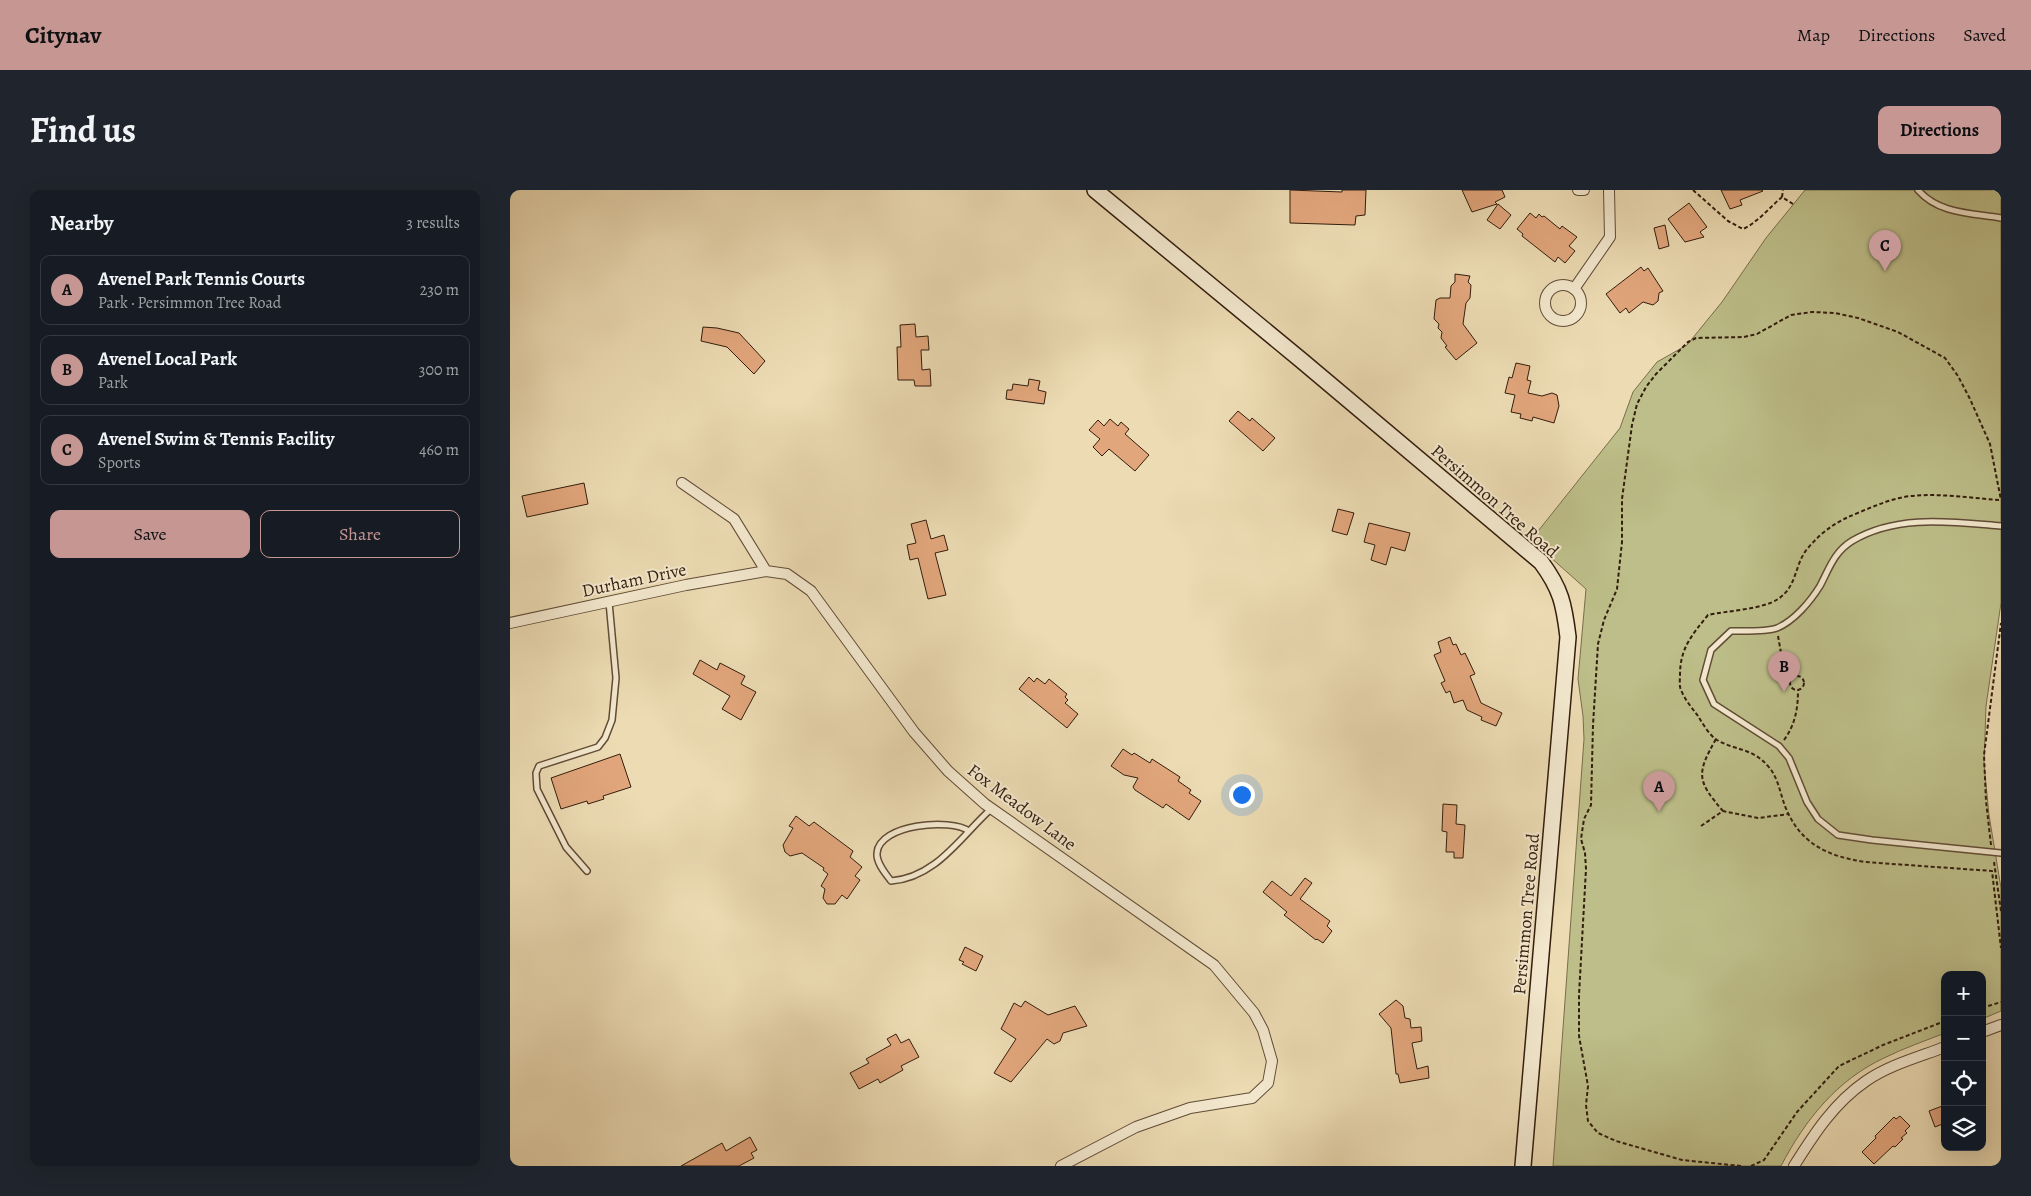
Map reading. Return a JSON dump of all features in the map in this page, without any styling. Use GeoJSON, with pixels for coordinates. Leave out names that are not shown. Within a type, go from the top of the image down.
{"type":"FeatureCollection","features":[{"type":"Feature","properties":{"kind":"main road","name":"Persimmon Tree Road"},"geometry":{"type":"LineString","coordinates":[[1095,190],[1541,562],[1554,580],[1564,606],[1568,637],[1523,1166]]}},
{"type":"Feature","properties":{"kind":"street"},"geometry":{"type":"LineString","coordinates":[[1578,190],[1584,190]]}},
{"type":"Feature","properties":{"kind":"street"},"geometry":{"type":"LineString","coordinates":[[1574,289],[1610,237],[1609,190]]}},
{"type":"Feature","properties":{"kind":"street"},"geometry":{"type":"LineString","coordinates":[[682,483],[734,519],[766,571]]}},
{"type":"Feature","properties":{"kind":"street","name":"Durham Drive"},"geometry":{"type":"LineString","coordinates":[[510,623],[686,585],[766,571]]}},
{"type":"Feature","properties":{"kind":"street","name":"Fox Meadow Lane"},"geometry":{"type":"LineString","coordinates":[[766,571],[787,574],[811,591],[914,732],[948,771],[992,808],[1214,965],[1254,1013],[1263,1030],[1272,1061],[1268,1083],[1252,1098],[1190,1108],[1136,1127],[1061,1166]]}},
{"type":"Feature","properties":{"kind":"street"},"geometry":{"type":"LineString","coordinates":[[1986,1031],[2001,1025]]}},
{"type":"Feature","properties":{"kind":"street"},"geometry":{"type":"LineString","coordinates":[[1794,1166],[1815,1132],[1841,1101],[1882,1072],[1941,1049]]}},
{"type":"Feature","properties":{"kind":"lane"},"geometry":{"type":"LineString","coordinates":[[1918,190],[1926,199],[1942,208],[2001,218]]}},
{"type":"Feature","properties":{"kind":"lane"},"geometry":{"type":"LineString","coordinates":[[2001,526],[1933,520],[1884,528],[1851,541],[1831,562],[1819,587],[1799,613],[1776,629],[1731,632],[1712,650],[1704,680],[1714,704],[1779,746],[1789,758],[1807,802],[1818,819],[1838,835],[2001,853]]}},
{"type":"Feature","properties":{"kind":"lane"},"geometry":{"type":"LineString","coordinates":[[587,872],[566,847],[537,789],[536,773],[539,766],[598,747],[605,738],[612,720],[616,678],[609,602]]}},
{"type":"Feature","properties":{"kind":"lane"},"geometry":{"type":"LineString","coordinates":[[969,831],[962,825],[943,824],[904,829],[891,834],[880,843],[876,854],[882,869],[891,881],[905,880],[933,866],[952,850],[992,808]]}},
{"type":"Feature","properties":{"kind":"path"},"geometry":{"type":"LineString","coordinates":[[1692,190],[1728,221],[1743,229],[1751,226],[1782,197],[1784,190]]}},
{"type":"Feature","properties":{"kind":"path"},"geometry":{"type":"LineString","coordinates":[[1782,197],[1793,204]]}},
{"type":"Feature","properties":{"kind":"path"},"geometry":{"type":"LineString","coordinates":[[1741,1166],[1682,1160],[1616,1141],[1598,1133],[1588,1121],[1586,1105],[1588,1086],[1579,1036],[1579,995],[1586,869],[1582,840],[1584,819],[1591,805],[1598,644],[1604,620],[1617,589],[1622,542],[1622,499],[1637,404],[1656,374],[1688,342],[1696,338],[1744,337],[1757,334],[1791,315],[1812,312],[1835,313],[1858,318],[1898,332],[1944,358],[1958,376],[1970,398],[1990,444],[2000,500],[1944,495],[1910,496],[1886,501],[1842,519],[1822,532],[1805,551],[1791,587],[1778,600],[1764,606],[1708,615],[1689,639],[1680,661],[1680,688],[1706,728],[1716,739],[1756,754],[1769,766],[1796,827],[1806,839],[1819,848],[1845,859],[1992,871],[2001,948]]}},
{"type":"Feature","properties":{"kind":"path"},"geometry":{"type":"LineString","coordinates":[[2001,623],[1984,755],[1986,800],[2001,911]]}},
{"type":"Feature","properties":{"kind":"path"},"geometry":{"type":"LineString","coordinates":[[1776,629],[1783,664],[1793,678],[1791,686],[1798,690]]}},
{"type":"Feature","properties":{"kind":"path"},"geometry":{"type":"LineString","coordinates":[[1793,678],[1798,676],[1802,678],[1804,683],[1802,688],[1798,690]]}},
{"type":"Feature","properties":{"kind":"path"},"geometry":{"type":"LineString","coordinates":[[1779,746],[1794,723],[1798,703],[1798,690]]}},
{"type":"Feature","properties":{"kind":"path"},"geometry":{"type":"LineString","coordinates":[[1716,739],[1702,768],[1703,782],[1710,797],[1723,811],[1758,818],[1789,814]]}},
{"type":"Feature","properties":{"kind":"path"},"geometry":{"type":"LineString","coordinates":[[1701,826],[1723,811]]}},
{"type":"Feature","properties":{"kind":"path"},"geometry":{"type":"LineString","coordinates":[[1986,1007],[2001,1002]]}},
{"type":"Feature","properties":{"kind":"path"},"geometry":{"type":"LineString","coordinates":[[1751,1166],[1764,1160],[1797,1112],[1839,1066],[1883,1045],[1941,1023]]}},
{"type":"Feature","properties":{"kind":"green space"},"geometry":{"type":"Polygon","coordinates":[[[1805,190],[2001,190],[2001,603],[1986,706],[1984,764],[1989,815],[2001,888],[2001,1011],[1986,1017],[1986,971],[1941,971],[1941,1035],[1892,1054],[1851,1078],[1812,1117],[1781,1166],[1553,1166],[1584,739],[1578,679],[1586,589],[1531,540],[1620,428],[1633,392],[1657,362],[1687,345],[1722,302],[1766,238],[1805,190]]]}},
{"type":"Feature","properties":{"kind":"building"},"geometry":{"type":"Polygon","coordinates":[[[1290,190],[1342,192],[1342,190],[1366,190],[1365,215],[1356,216],[1355,225],[1290,223],[1290,190]]]}},
{"type":"Feature","properties":{"kind":"building"},"geometry":{"type":"Polygon","coordinates":[[[1462,190],[1502,190],[1505,197],[1495,202],[1497,204],[1472,212],[1462,190]]]}},
{"type":"Feature","properties":{"kind":"building"},"geometry":{"type":"Polygon","coordinates":[[[1721,190],[1763,191],[1740,200],[1742,205],[1730,209],[1721,190]]]}},
{"type":"Feature","properties":{"kind":"building"},"geometry":{"type":"Polygon","coordinates":[[[1689,203],[1707,227],[1700,232],[1704,237],[1685,242],[1668,219],[1689,203]]]}},
{"type":"Feature","properties":{"kind":"building"},"geometry":{"type":"Polygon","coordinates":[[[1498,204],[1511,215],[1500,229],[1487,220],[1498,204]]]}},
{"type":"Feature","properties":{"kind":"building"},"geometry":{"type":"Polygon","coordinates":[[[1530,213],[1536,218],[1539,214],[1542,217],[1544,216],[1560,229],[1562,226],[1577,237],[1569,246],[1575,251],[1565,263],[1558,257],[1555,262],[1522,236],[1523,234],[1517,229],[1530,213]]]}},
{"type":"Feature","properties":{"kind":"building"},"geometry":{"type":"Polygon","coordinates":[[[1665,225],[1669,246],[1659,249],[1654,228],[1665,225]]]}},
{"type":"Feature","properties":{"kind":"building"},"geometry":{"type":"Polygon","coordinates":[[[1641,267],[1644,271],[1648,268],[1663,291],[1659,293],[1658,301],[1653,305],[1643,302],[1629,313],[1626,308],[1620,313],[1606,294],[1641,267]]]}},
{"type":"Feature","properties":{"kind":"building"},"geometry":{"type":"Polygon","coordinates":[[[1455,274],[1470,276],[1468,282],[1471,285],[1470,298],[1466,303],[1463,324],[1477,343],[1456,360],[1445,347],[1447,346],[1441,338],[1442,332],[1438,328],[1439,324],[1434,319],[1436,300],[1450,298],[1451,286],[1455,282],[1455,274]]]}},
{"type":"Feature","properties":{"kind":"building"},"geometry":{"type":"Polygon","coordinates":[[[915,324],[916,337],[928,336],[929,350],[921,350],[922,370],[930,369],[931,386],[915,386],[914,380],[898,380],[897,347],[901,347],[900,325],[915,324]]]}},
{"type":"Feature","properties":{"kind":"building"},"geometry":{"type":"Polygon","coordinates":[[[703,327],[739,333],[765,361],[754,374],[727,347],[701,341],[703,327]]]}},
{"type":"Feature","properties":{"kind":"building"},"geometry":{"type":"Polygon","coordinates":[[[1516,363],[1530,366],[1527,380],[1531,381],[1528,393],[1542,396],[1552,393],[1557,395],[1559,406],[1554,423],[1533,417],[1532,421],[1520,418],[1521,414],[1511,412],[1515,395],[1505,393],[1509,377],[1512,378],[1516,363]]]}},
{"type":"Feature","properties":{"kind":"building"},"geometry":{"type":"Polygon","coordinates":[[[1029,379],[1040,381],[1038,390],[1046,392],[1044,404],[1006,399],[1007,390],[1012,390],[1013,384],[1028,386],[1029,379]]]}},
{"type":"Feature","properties":{"kind":"building"},"geometry":{"type":"Polygon","coordinates":[[[1238,411],[1250,421],[1252,418],[1275,438],[1263,451],[1229,421],[1238,411]]]}},
{"type":"Feature","properties":{"kind":"building"},"geometry":{"type":"Polygon","coordinates":[[[1110,419],[1118,426],[1121,422],[1129,429],[1125,434],[1149,455],[1135,471],[1109,449],[1102,456],[1093,447],[1100,439],[1089,430],[1098,420],[1104,426],[1110,419]]]}},
{"type":"Feature","properties":{"kind":"building"},"geometry":{"type":"Polygon","coordinates":[[[584,483],[588,504],[527,517],[522,496],[584,483]]]}},
{"type":"Feature","properties":{"kind":"building"},"geometry":{"type":"Polygon","coordinates":[[[1338,509],[1354,513],[1347,535],[1332,531],[1338,509]]]}},
{"type":"Feature","properties":{"kind":"building"},"geometry":{"type":"Polygon","coordinates":[[[926,520],[931,539],[944,535],[948,550],[935,553],[946,595],[928,599],[918,558],[910,560],[907,545],[916,543],[911,524],[926,520]]]}},
{"type":"Feature","properties":{"kind":"building"},"geometry":{"type":"Polygon","coordinates":[[[1369,523],[1410,533],[1405,551],[1391,547],[1386,565],[1371,560],[1375,545],[1364,542],[1369,523]]]}},
{"type":"Feature","properties":{"kind":"building"},"geometry":{"type":"Polygon","coordinates":[[[1450,637],[1453,645],[1456,644],[1461,655],[1465,653],[1475,674],[1470,676],[1481,703],[1502,713],[1496,726],[1481,720],[1482,717],[1467,710],[1463,700],[1454,703],[1450,691],[1446,693],[1441,683],[1445,681],[1434,655],[1441,652],[1438,642],[1450,637]]]}},
{"type":"Feature","properties":{"kind":"building"},"geometry":{"type":"Polygon","coordinates":[[[700,660],[717,670],[720,663],[745,676],[741,684],[756,692],[741,720],[722,709],[730,696],[693,674],[700,660]]]}},
{"type":"Feature","properties":{"kind":"building"},"geometry":{"type":"Polygon","coordinates":[[[1029,677],[1034,682],[1037,678],[1045,684],[1049,679],[1067,694],[1065,697],[1068,700],[1065,703],[1078,714],[1067,728],[1019,689],[1029,677]]]}},
{"type":"Feature","properties":{"kind":"building"},"geometry":{"type":"Polygon","coordinates":[[[1123,749],[1132,755],[1134,753],[1150,763],[1152,759],[1180,777],[1178,781],[1191,790],[1189,793],[1201,801],[1189,820],[1166,804],[1163,808],[1135,790],[1133,787],[1138,778],[1124,775],[1111,766],[1123,749]]]}},
{"type":"Feature","properties":{"kind":"building"},"geometry":{"type":"Polygon","coordinates":[[[620,754],[631,787],[603,796],[604,799],[588,804],[587,801],[561,809],[551,778],[620,754]]]}},
{"type":"Feature","properties":{"kind":"building"},"geometry":{"type":"Polygon","coordinates":[[[1443,804],[1457,805],[1456,824],[1465,825],[1463,858],[1454,858],[1454,852],[1446,852],[1447,832],[1442,831],[1443,804]]]}},
{"type":"Feature","properties":{"kind":"building"},"geometry":{"type":"Polygon","coordinates":[[[796,816],[809,826],[814,822],[853,851],[850,857],[862,867],[855,876],[860,880],[847,899],[842,895],[835,904],[827,904],[823,898],[825,889],[821,886],[828,874],[823,870],[824,868],[802,853],[790,856],[785,852],[783,845],[793,828],[789,826],[796,816]]]}},
{"type":"Feature","properties":{"kind":"building"},"geometry":{"type":"Polygon","coordinates":[[[1305,878],[1312,883],[1300,899],[1330,921],[1327,926],[1332,931],[1323,943],[1316,940],[1284,915],[1287,912],[1263,892],[1272,881],[1291,896],[1305,878]]]}},
{"type":"Feature","properties":{"kind":"building"},"geometry":{"type":"Polygon","coordinates":[[[965,947],[983,956],[976,971],[962,964],[964,962],[959,960],[965,947]]]}},
{"type":"Feature","properties":{"kind":"building"},"geometry":{"type":"Polygon","coordinates":[[[1396,1000],[1403,1006],[1405,1018],[1410,1019],[1411,1028],[1421,1027],[1422,1041],[1412,1043],[1417,1069],[1428,1066],[1429,1078],[1400,1083],[1398,1074],[1396,1074],[1391,1028],[1379,1014],[1396,1000]]]}},
{"type":"Feature","properties":{"kind":"building"},"geometry":{"type":"Polygon","coordinates":[[[1025,1001],[1048,1015],[1075,1006],[1087,1026],[1063,1033],[1060,1041],[1054,1044],[1047,1039],[1011,1082],[994,1073],[1016,1039],[1001,1029],[1014,1003],[1021,1007],[1025,1001]]]}},
{"type":"Feature","properties":{"kind":"building"},"geometry":{"type":"Polygon","coordinates":[[[896,1034],[901,1043],[909,1039],[919,1057],[901,1066],[903,1070],[880,1083],[878,1079],[859,1089],[850,1073],[869,1063],[866,1059],[891,1045],[887,1039],[896,1034]]]}},
{"type":"Feature","properties":{"kind":"building"},"geometry":{"type":"Polygon","coordinates":[[[1941,1106],[1941,1125],[1935,1127],[1929,1111],[1941,1106]]]}},
{"type":"Feature","properties":{"kind":"building"},"geometry":{"type":"Polygon","coordinates":[[[1900,1116],[1910,1126],[1905,1131],[1907,1133],[1895,1147],[1893,1146],[1874,1164],[1862,1152],[1894,1117],[1896,1119],[1900,1116]]]}},
{"type":"Feature","properties":{"kind":"building"},"geometry":{"type":"Polygon","coordinates":[[[750,1137],[757,1150],[751,1153],[754,1158],[739,1166],[681,1166],[722,1143],[726,1151],[750,1137]]]}},
{"type":"Feature","properties":{"kind":"place","name":"Avenel Swim & Tennis Facility"},"geometry":{"type":"Point","coordinates":[1885,271]}},
{"type":"Feature","properties":{"kind":"place","name":"Avenel Local Park"},"geometry":{"type":"Point","coordinates":[1784,692]}},
{"type":"Feature","properties":{"kind":"place","name":"Avenel Park Tennis Courts"},"geometry":{"type":"Point","coordinates":[1659,812]}}]}
